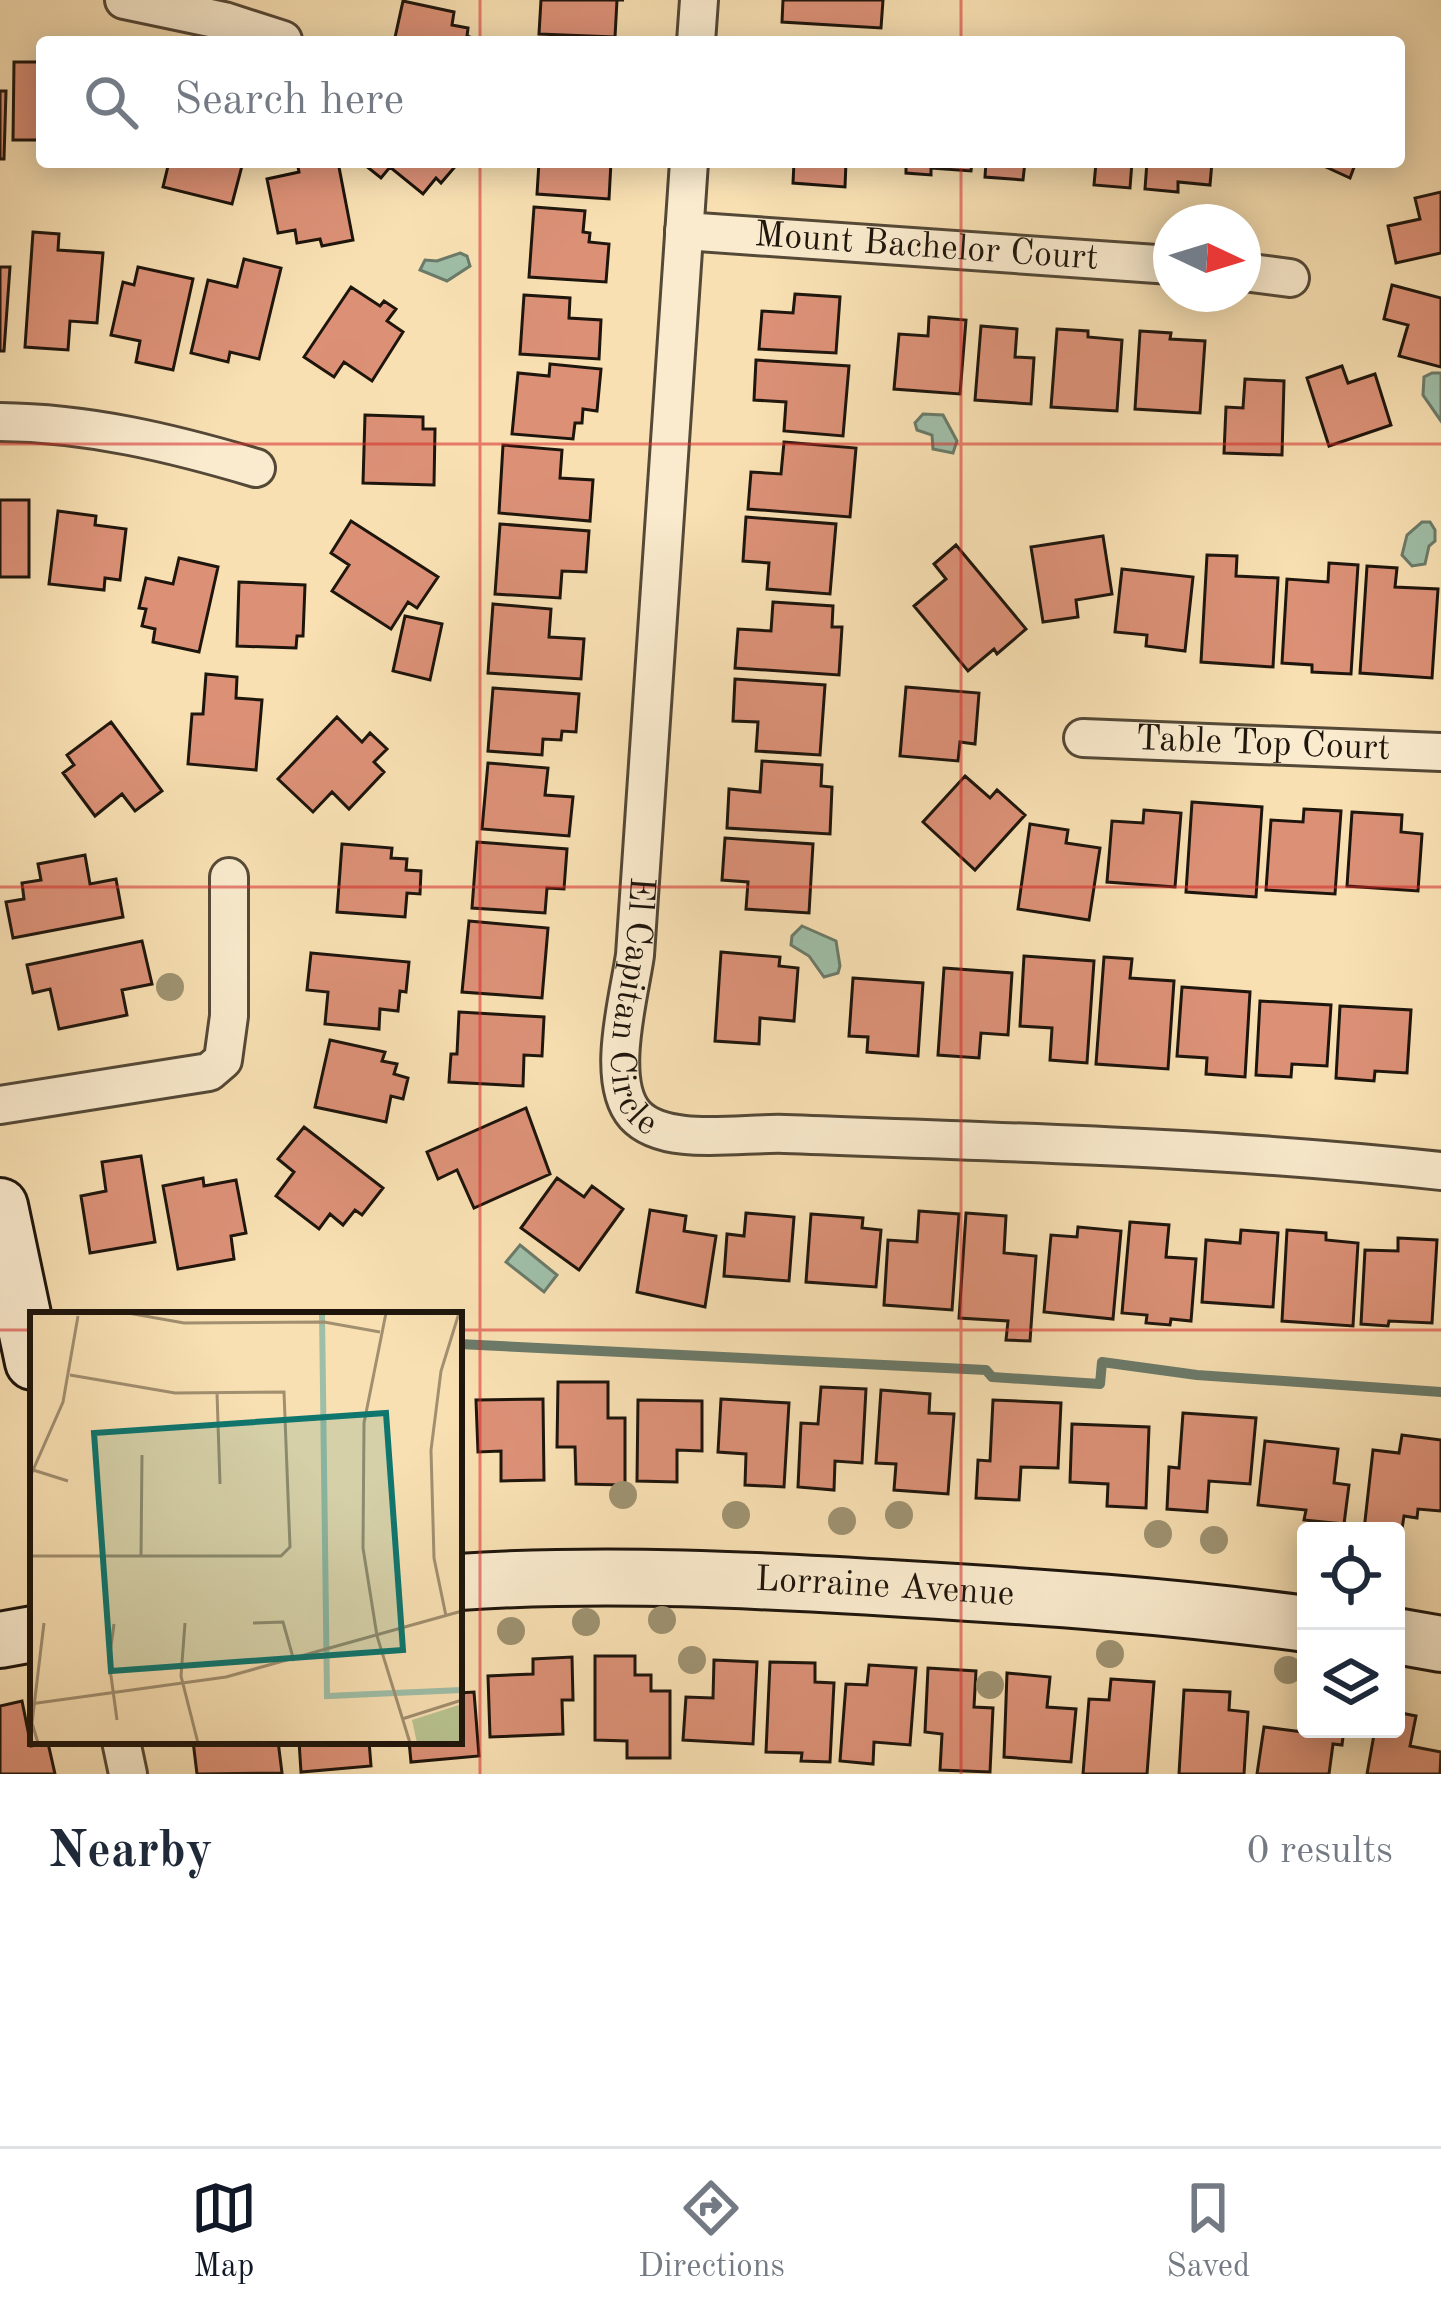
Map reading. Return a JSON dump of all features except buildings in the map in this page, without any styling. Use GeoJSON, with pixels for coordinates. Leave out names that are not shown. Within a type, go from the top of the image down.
{"type":"FeatureCollection","features":[{"type":"Feature","properties":{"kind":"street"},"geometry":{"type":"LineString","coordinates":[[124,0],[271,36]]}},
{"type":"Feature","properties":{"kind":"street"},"geometry":{"type":"LineString","coordinates":[[696,36],[699,0]]}},
{"type":"Feature","properties":{"kind":"street","name":"El Capitan Circle"},"geometry":{"type":"LineString","coordinates":[[689,168],[637,932],[621,1055],[624,1099],[635,1114],[650,1127],[673,1134],[773,1133],[1182,1149],[1441,1171]]}},
{"type":"Feature","properties":{"kind":"street","name":"Mount Bachelor Court"},"geometry":{"type":"LineString","coordinates":[[684,231],[1153,264]]}},
{"type":"Feature","properties":{"kind":"street"},"geometry":{"type":"LineString","coordinates":[[1261,274],[1291,278]]}},
{"type":"Feature","properties":{"kind":"street"},"geometry":{"type":"LineString","coordinates":[[0,422],[114,432],[256,468]]}},
{"type":"Feature","properties":{"kind":"street","name":"Table Top Court"},"geometry":{"type":"LineString","coordinates":[[1083,738],[1441,752]]}},
{"type":"Feature","properties":{"kind":"street"},"geometry":{"type":"LineString","coordinates":[[0,1106],[209,1072],[223,1060],[229,1016],[229,877]]}},
{"type":"Feature","properties":{"kind":"street"},"geometry":{"type":"LineString","coordinates":[[0,1206],[30,1348]]}},
{"type":"Feature","properties":{"kind":"street","name":"Lorraine Avenue"},"geometry":{"type":"LineString","coordinates":[[462,1582],[632,1577],[811,1583],[1077,1600],[1297,1623]]}},
{"type":"Feature","properties":{"kind":"street"},"geometry":{"type":"LineString","coordinates":[[0,1640],[30,1635]]}},
{"type":"Feature","properties":{"kind":"street"},"geometry":{"type":"LineString","coordinates":[[1405,1638],[1441,1644]]}},
{"type":"Feature","properties":{"kind":"street"},"geometry":{"type":"LineString","coordinates":[[123,1744],[128,1774]]}},
{"type":"Feature","properties":{"kind":"shaded area"},"geometry":{"type":"Polygon","coordinates":[[[460,253],[467,256],[470,266],[447,281],[420,270],[425,260],[460,253]]]}},
{"type":"Feature","properties":{"kind":"shaded area"},"geometry":{"type":"Polygon","coordinates":[[[1441,373],[1441,421],[1423,395],[1424,377],[1441,373]]]}},
{"type":"Feature","properties":{"kind":"shaded area"},"geometry":{"type":"Polygon","coordinates":[[[923,414],[943,415],[957,441],[953,453],[933,449],[932,435],[917,430],[915,423],[923,414]]]}},
{"type":"Feature","properties":{"kind":"shaded area"},"geometry":{"type":"Polygon","coordinates":[[[1422,522],[1430,522],[1435,541],[1425,564],[1412,566],[1402,555],[1407,535],[1422,522]]]}},
{"type":"Feature","properties":{"kind":"shaded area"},"geometry":{"type":"Polygon","coordinates":[[[802,926],[836,941],[838,973],[824,977],[809,956],[791,945],[792,936],[802,926]]]}},
{"type":"Feature","properties":{"kind":"shaded area"},"geometry":{"type":"Polygon","coordinates":[[[520,1245],[557,1275],[544,1292],[506,1262],[520,1245]]]}},
{"type":"Feature","properties":{"kind":"waterway"},"geometry":{"type":"LineString","coordinates":[[462,1344],[986,1370],[992,1377],[1100,1384],[1102,1362],[1197,1375],[1441,1392]]}}]}
